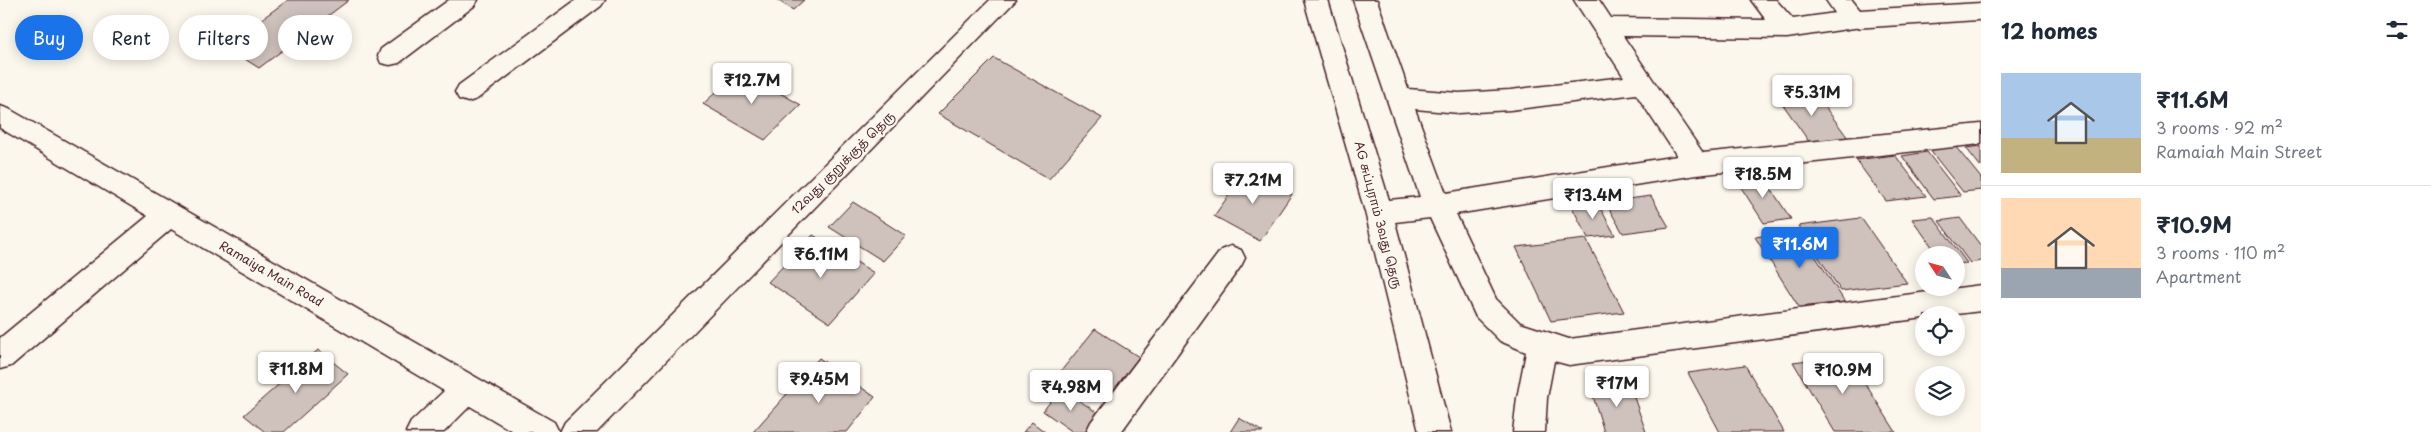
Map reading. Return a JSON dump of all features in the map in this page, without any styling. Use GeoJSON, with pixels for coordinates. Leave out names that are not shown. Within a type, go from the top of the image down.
{"type":"FeatureCollection","features":[{"type":"Feature","properties":{"kind":"street"},"geometry":{"type":"LineString","coordinates":[[390,56],[466,0]]}},
{"type":"Feature","properties":{"kind":"street"},"geometry":{"type":"LineString","coordinates":[[468,92],[593,0]]}},
{"type":"Feature","properties":{"kind":"street","name":"12வது குறுக்குத் தெரு"},"geometry":{"type":"LineString","coordinates":[[576,432],[1004,0]]}},
{"type":"Feature","properties":{"kind":"street","name":"AG சுப்புராம் 3வது தெரு"},"geometry":{"type":"LineString","coordinates":[[1316,0],[1407,209],[1435,432]]}},
{"type":"Feature","properties":{"kind":"street"},"geometry":{"type":"LineString","coordinates":[[1365,0],[1427,182],[1407,209]]}},
{"type":"Feature","properties":{"kind":"street"},"geometry":{"type":"LineString","coordinates":[[1586,0],[1696,164]]}},
{"type":"Feature","properties":{"kind":"street"},"geometry":{"type":"LineString","coordinates":[[1763,0],[1787,29]]}},
{"type":"Feature","properties":{"kind":"street"},"geometry":{"type":"LineString","coordinates":[[1838,0],[1854,19]]}},
{"type":"Feature","properties":{"kind":"street"},"geometry":{"type":"LineString","coordinates":[[1604,27],[1787,29],[1854,19],[1975,9]]}},
{"type":"Feature","properties":{"kind":"street"},"geometry":{"type":"LineString","coordinates":[[1398,98],[1459,103],[1510,100],[1642,84]]}},
{"type":"Feature","properties":{"kind":"street","name":"Ramaiya Main Road"},"geometry":{"type":"LineString","coordinates":[[0,116],[543,432]]}},
{"type":"Feature","properties":{"kind":"street"},"geometry":{"type":"LineString","coordinates":[[1407,209],[1696,164],[1981,134]]}},
{"type":"Feature","properties":{"kind":"street"},"geometry":{"type":"LineString","coordinates":[[1407,209],[1486,308],[1510,332],[1542,346],[1569,352],[1981,298]]}},
{"type":"Feature","properties":{"kind":"street"},"geometry":{"type":"LineString","coordinates":[[0,356],[169,215]]}},
{"type":"Feature","properties":{"kind":"street"},"geometry":{"type":"LineString","coordinates":[[1102,432],[1231,258]]}},
{"type":"Feature","properties":{"kind":"street"},"geometry":{"type":"LineString","coordinates":[[1529,432],[1532,398],[1542,346]]}},
{"type":"Feature","properties":{"kind":"street"},"geometry":{"type":"LineString","coordinates":[[422,432],[468,388]]}},
{"type":"Feature","properties":{"kind":"building"},"geometry":{"type":"Polygon","coordinates":[[[288,0],[349,0],[329,15],[278,15],[278,54],[259,68],[246,60],[268,60],[267,15],[288,0]]]}},
{"type":"Feature","properties":{"kind":"building"},"geometry":{"type":"Polygon","coordinates":[[[777,0],[804,0],[793,10],[777,0]]]}},
{"type":"Feature","properties":{"kind":"building"},"geometry":{"type":"Polygon","coordinates":[[[994,58],[1102,118],[1049,179],[938,114],[994,58]]]}},
{"type":"Feature","properties":{"kind":"building"},"geometry":{"type":"Polygon","coordinates":[[[740,70],[801,105],[765,140],[703,104],[740,70]]]}},
{"type":"Feature","properties":{"kind":"building"},"geometry":{"type":"Polygon","coordinates":[[[1814,92],[1848,138],[1810,143],[1777,96],[1814,92]]]}},
{"type":"Feature","properties":{"kind":"building"},"geometry":{"type":"Polygon","coordinates":[[[1955,146],[1981,178],[1981,190],[1963,192],[1929,149],[1955,146]]]}},
{"type":"Feature","properties":{"kind":"building"},"geometry":{"type":"Polygon","coordinates":[[[1981,146],[1981,167],[1966,148],[1981,146]]]}},
{"type":"Feature","properties":{"kind":"building"},"geometry":{"type":"Polygon","coordinates":[[[1927,152],[1961,196],[1934,199],[1902,156],[1927,152]]]}},
{"type":"Feature","properties":{"kind":"building"},"geometry":{"type":"Polygon","coordinates":[[[1895,155],[1926,196],[1886,201],[1856,160],[1895,155]]]}},
{"type":"Feature","properties":{"kind":"building"},"geometry":{"type":"Polygon","coordinates":[[[1247,170],[1292,194],[1260,241],[1214,216],[1247,170]]]}},
{"type":"Feature","properties":{"kind":"building"},"geometry":{"type":"Polygon","coordinates":[[[1761,174],[1791,219],[1764,223],[1735,178],[1761,174]]]}},
{"type":"Feature","properties":{"kind":"building"},"geometry":{"type":"Polygon","coordinates":[[[1651,196],[1669,227],[1623,233],[1605,202],[1651,196]]]}},
{"type":"Feature","properties":{"kind":"building"},"geometry":{"type":"Polygon","coordinates":[[[853,202],[906,236],[883,261],[829,227],[853,202]]]}},
{"type":"Feature","properties":{"kind":"building"},"geometry":{"type":"Polygon","coordinates":[[[1597,202],[1615,235],[1588,238],[1571,205],[1597,202]]]}},
{"type":"Feature","properties":{"kind":"building"},"geometry":{"type":"Polygon","coordinates":[[[1933,217],[1954,246],[1932,246],[1912,219],[1933,217]]]}},
{"type":"Feature","properties":{"kind":"building"},"geometry":{"type":"Polygon","coordinates":[[[1861,218],[1907,283],[1841,291],[1798,226],[1861,218]]]}},
{"type":"Feature","properties":{"kind":"building"},"geometry":{"type":"Polygon","coordinates":[[[1960,218],[1981,246],[1981,261],[1970,263],[1965,256],[1965,246],[1957,246],[1939,221],[1960,218]]]}},
{"type":"Feature","properties":{"kind":"building"},"geometry":{"type":"Polygon","coordinates":[[[1799,231],[1845,302],[1799,307],[1755,237],[1799,231]]]}},
{"type":"Feature","properties":{"kind":"building"},"geometry":{"type":"Polygon","coordinates":[[[813,235],[874,273],[830,323],[768,282],[813,235]]]}},
{"type":"Feature","properties":{"kind":"building"},"geometry":{"type":"Polygon","coordinates":[[[1586,239],[1624,312],[1551,321],[1516,247],[1586,239]]]}},
{"type":"Feature","properties":{"kind":"building"},"geometry":{"type":"Polygon","coordinates":[[[1095,329],[1139,357],[1105,401],[1061,371],[1095,329]]]}},
{"type":"Feature","properties":{"kind":"building"},"geometry":{"type":"Polygon","coordinates":[[[318,350],[348,374],[284,432],[265,432],[244,415],[318,350]]]}},
{"type":"Feature","properties":{"kind":"building"},"geometry":{"type":"Polygon","coordinates":[[[1847,355],[1896,432],[1835,432],[1793,362],[1847,355]]]}},
{"type":"Feature","properties":{"kind":"building"},"geometry":{"type":"Polygon","coordinates":[[[819,358],[875,397],[847,432],[753,432],[819,358]]]}},
{"type":"Feature","properties":{"kind":"building"},"geometry":{"type":"Polygon","coordinates":[[[1745,365],[1784,432],[1720,432],[1688,373],[1745,365]]]}},
{"type":"Feature","properties":{"kind":"building"},"geometry":{"type":"Polygon","coordinates":[[[1589,383],[1629,383],[1646,432],[1604,432],[1589,383]]]}},
{"type":"Feature","properties":{"kind":"building"},"geometry":{"type":"Polygon","coordinates":[[[1061,388],[1099,414],[1085,432],[1073,432],[1043,411],[1061,388]]]}},
{"type":"Feature","properties":{"kind":"building"},"geometry":{"type":"Polygon","coordinates":[[[1239,418],[1263,432],[1230,432],[1239,418]]]}},
{"type":"Feature","properties":{"kind":"building"},"geometry":{"type":"Polygon","coordinates":[[[1032,422],[1045,432],[1023,432],[1032,422]]]}}]}
